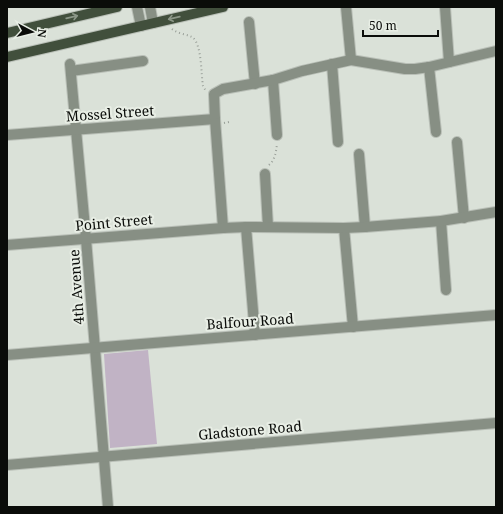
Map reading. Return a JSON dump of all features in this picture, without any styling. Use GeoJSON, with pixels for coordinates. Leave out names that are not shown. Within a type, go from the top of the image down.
{"type":"FeatureCollection","features":[{"type":"Feature","properties":{"kind":"main road"},"geometry":{"type":"LineString","coordinates":[[7,33],[117,7]]}},
{"type":"Feature","properties":{"kind":"main road"},"geometry":{"type":"LineString","coordinates":[[7,57],[223,7]]}},
{"type":"Feature","properties":{"kind":"street"},"geometry":{"type":"LineString","coordinates":[[137,7],[141,26]]}},
{"type":"Feature","properties":{"kind":"street"},"geometry":{"type":"LineString","coordinates":[[150,7],[153,23]]}},
{"type":"Feature","properties":{"kind":"street"},"geometry":{"type":"LineString","coordinates":[[346,7],[351,60]]}},
{"type":"Feature","properties":{"kind":"street"},"geometry":{"type":"LineString","coordinates":[[444,7],[449,62]]}},
{"type":"Feature","properties":{"kind":"street"},"geometry":{"type":"LineString","coordinates":[[249,22],[255,84]]}},
{"type":"Feature","properties":{"kind":"street"},"geometry":{"type":"LineString","coordinates":[[223,228],[214,94],[223,89],[273,80],[302,71],[351,60],[405,69],[415,69],[429,67],[496,50]]}},
{"type":"Feature","properties":{"kind":"street","name":"4th Avenue"},"geometry":{"type":"LineString","coordinates":[[108,507],[86,238],[70,68],[143,61]]}},
{"type":"Feature","properties":{"kind":"street"},"geometry":{"type":"LineString","coordinates":[[332,64],[338,142]]}},
{"type":"Feature","properties":{"kind":"street"},"geometry":{"type":"LineString","coordinates":[[429,67],[436,132]]}},
{"type":"Feature","properties":{"kind":"street"},"geometry":{"type":"LineString","coordinates":[[273,80],[277,135]]}},
{"type":"Feature","properties":{"kind":"street","name":"Mossel Street"},"geometry":{"type":"LineString","coordinates":[[7,135],[215,119]]}},
{"type":"Feature","properties":{"kind":"street"},"geometry":{"type":"LineString","coordinates":[[457,142],[464,218]]}},
{"type":"Feature","properties":{"kind":"street"},"geometry":{"type":"LineString","coordinates":[[359,154],[365,226]]}},
{"type":"Feature","properties":{"kind":"street"},"geometry":{"type":"LineString","coordinates":[[265,174],[268,227]]}},
{"type":"Feature","properties":{"kind":"street","name":"Point Street"},"geometry":{"type":"LineString","coordinates":[[7,245],[223,228],[344,228],[464,218],[496,212]]}},
{"type":"Feature","properties":{"kind":"street"},"geometry":{"type":"LineString","coordinates":[[442,220],[446,290]]}},
{"type":"Feature","properties":{"kind":"street"},"geometry":{"type":"LineString","coordinates":[[246,227],[255,334]]}},
{"type":"Feature","properties":{"kind":"street"},"geometry":{"type":"LineString","coordinates":[[344,228],[353,327]]}},
{"type":"Feature","properties":{"kind":"street","name":"Balfour Road"},"geometry":{"type":"LineString","coordinates":[[7,355],[496,315]]}},
{"type":"Feature","properties":{"kind":"street","name":"Gladstone Road"},"geometry":{"type":"LineString","coordinates":[[7,465],[496,423]]}},
{"type":"Feature","properties":{"kind":"path"},"geometry":{"type":"LineString","coordinates":[[172,29],[193,38],[196,41],[199,50],[203,86],[205,90]]}},
{"type":"Feature","properties":{"kind":"path"},"geometry":{"type":"LineString","coordinates":[[265,174],[267,166],[271,165],[275,157],[278,142],[277,135]]}},
{"type":"Feature","properties":{"kind":"shaded area"},"geometry":{"type":"Polygon","coordinates":[[[148,350],[157,444],[110,448],[104,354],[148,350]]]}}]}
